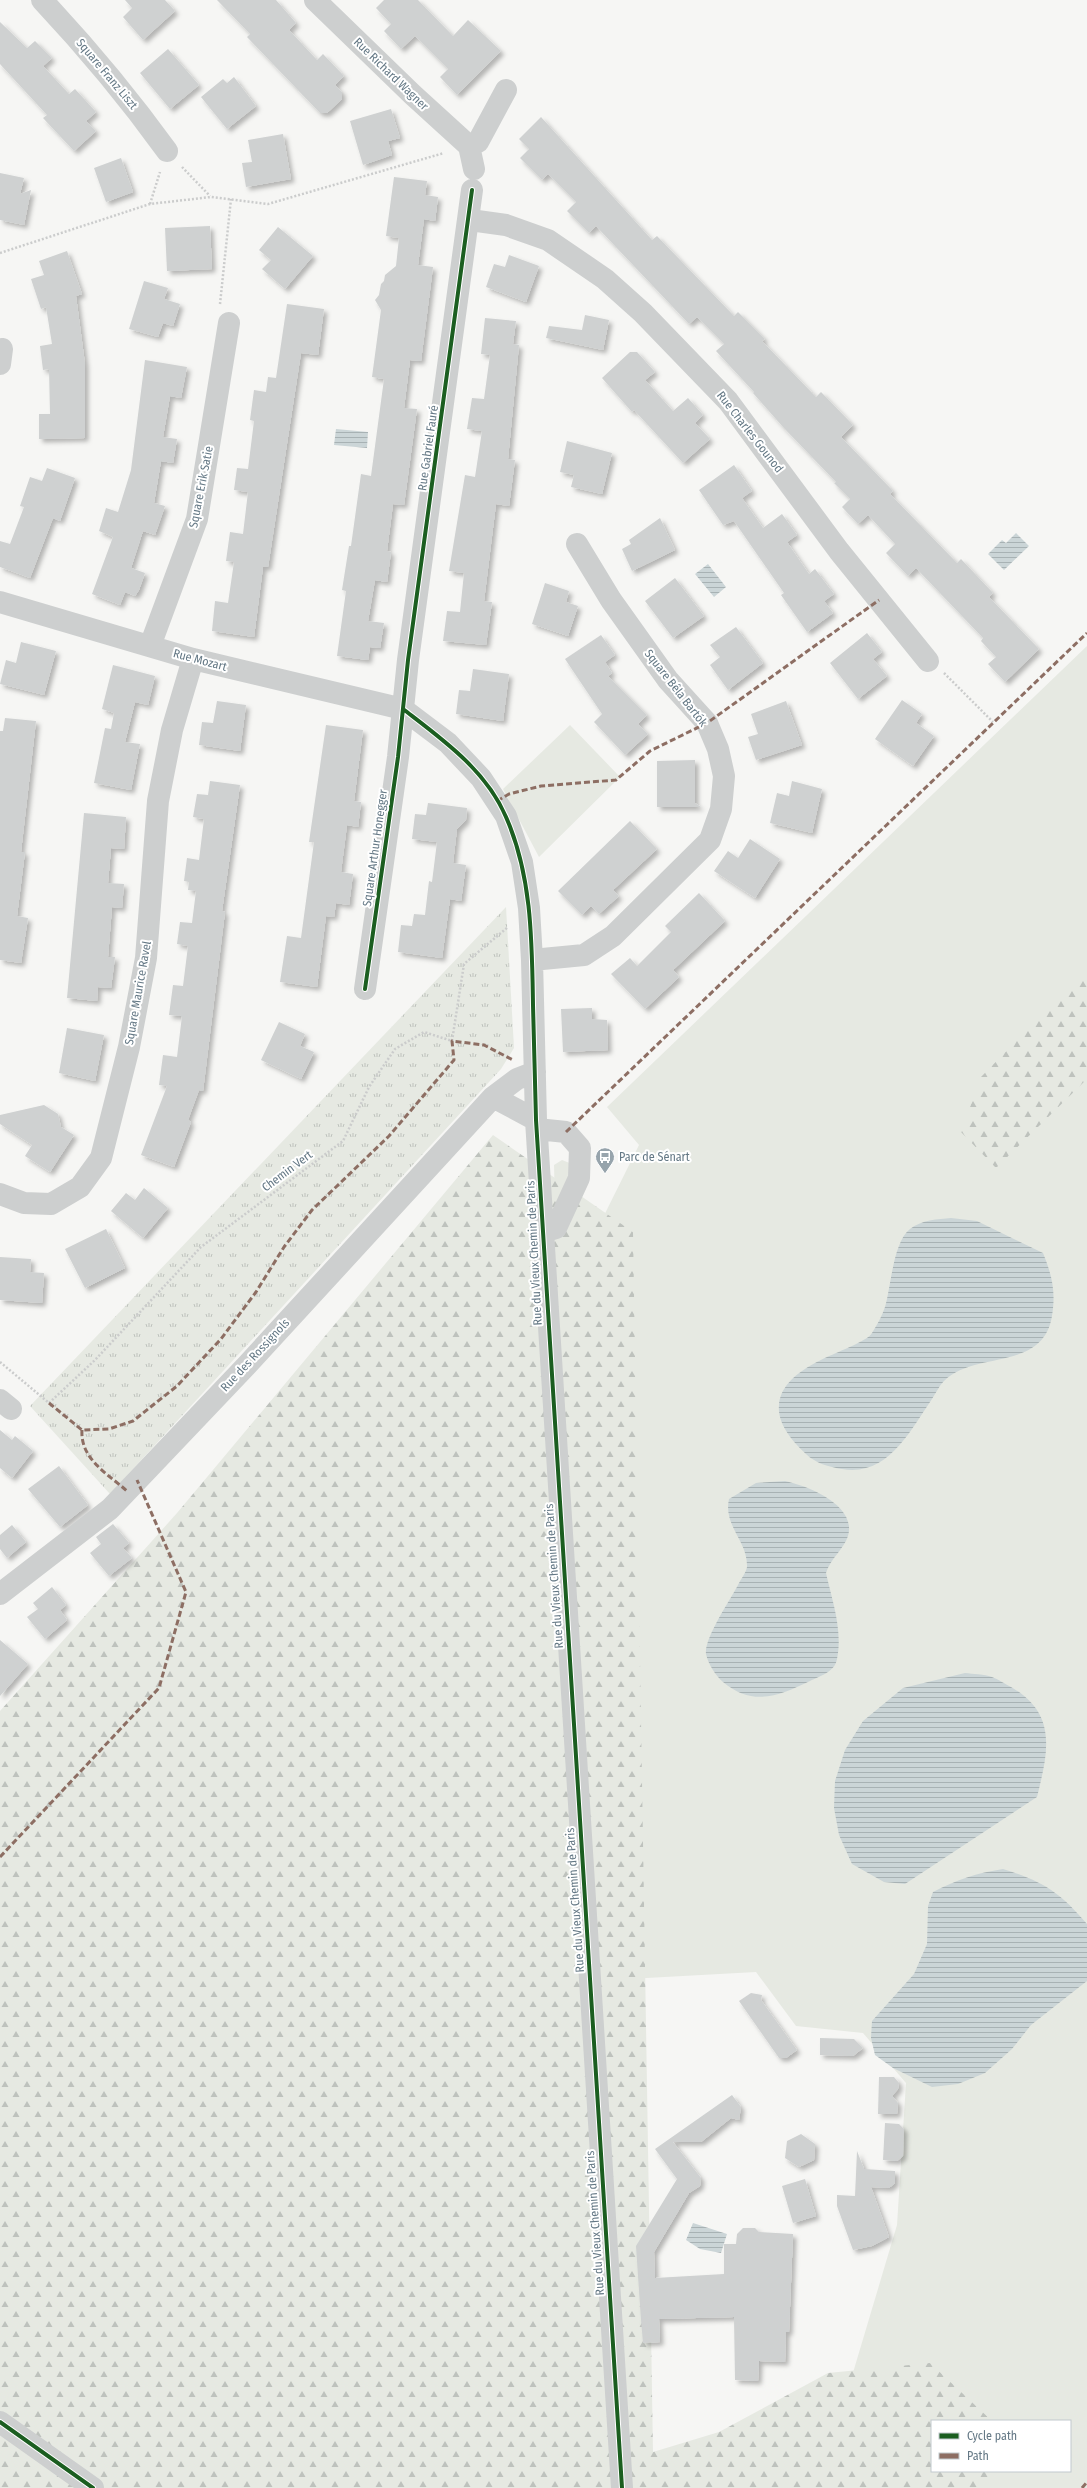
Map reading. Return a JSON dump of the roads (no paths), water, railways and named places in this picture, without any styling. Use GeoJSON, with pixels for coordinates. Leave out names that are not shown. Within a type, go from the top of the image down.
{"type":"FeatureCollection","features":[{"type":"Feature","properties":{"kind":"street","name":"Square Franz Liszt"},"geometry":{"type":"LineString","coordinates":[[42,0],[83,44],[128,97],[167,151]]}},
{"type":"Feature","properties":{"kind":"street","name":"Rue Richard Wagner"},"geometry":{"type":"LineString","coordinates":[[315,0],[413,95],[469,146]]}},
{"type":"Feature","properties":{"kind":"street"},"geometry":{"type":"LineString","coordinates":[[469,146],[478,142],[506,90]]}},
{"type":"Feature","properties":{"kind":"street","name":"Rue Gabriel Fauré"},"geometry":{"type":"LineString","coordinates":[[403,709],[470,220],[473,179],[469,146]]}},
{"type":"Feature","properties":{"kind":"street","name":"Rue Charles Gounod"},"geometry":{"type":"LineString","coordinates":[[470,220],[506,225],[548,240],[605,279],[643,312],[728,401],[839,551],[928,661]]}},
{"type":"Feature","properties":{"kind":"street","name":"Square Erik Satie"},"geometry":{"type":"LineString","coordinates":[[150,646],[197,519],[229,322]]}},
{"type":"Feature","properties":{"kind":"street","name":"Square Bêla Bartók"},"geometry":{"type":"LineString","coordinates":[[532,960],[584,955],[613,936],[710,840],[721,809],[724,776],[718,749],[707,723],[664,674],[611,600],[577,544]]}},
{"type":"Feature","properties":{"kind":"street","name":"Rue Mozart"},"geometry":{"type":"LineString","coordinates":[[0,602],[193,659],[403,709]]}},
{"type":"Feature","properties":{"kind":"street","name":"Square Maurice Ravel"},"geometry":{"type":"LineString","coordinates":[[0,1194],[24,1204],[52,1204],[80,1187],[101,1158],[129,1047],[146,958],[158,801],[172,730],[193,659]]}},
{"type":"Feature","properties":{"kind":"street","name":"Rue du Vieux Chemin de Paris"},"geometry":{"type":"LineString","coordinates":[[403,709],[448,743],[481,778],[497,801],[506,816],[522,862],[529,908],[532,960],[536,1125],[622,2488]]}},
{"type":"Feature","properties":{"kind":"street","name":"Square Arthur Honegger"},"geometry":{"type":"LineString","coordinates":[[364,989],[398,757],[403,709]]}},
{"type":"Feature","properties":{"kind":"street","name":"Rue des Rossignols"},"geometry":{"type":"LineString","coordinates":[[0,1594],[110,1509],[252,1359],[493,1097],[517,1079],[535,1072]]}},
{"type":"Feature","properties":{"kind":"street"},"geometry":{"type":"LineString","coordinates":[[493,1097],[536,1125],[566,1132],[580,1148],[579,1178],[556,1228],[543,1232]]}},
{"type":"Feature","properties":{"kind":"street"},"geometry":{"type":"LineString","coordinates":[[0,2422],[93,2488]]}},
{"type":"Feature","properties":{"kind":"place","name":"Parc de Sénart"},"geometry":{"type":"Point","coordinates":[605,1174]}}]}
